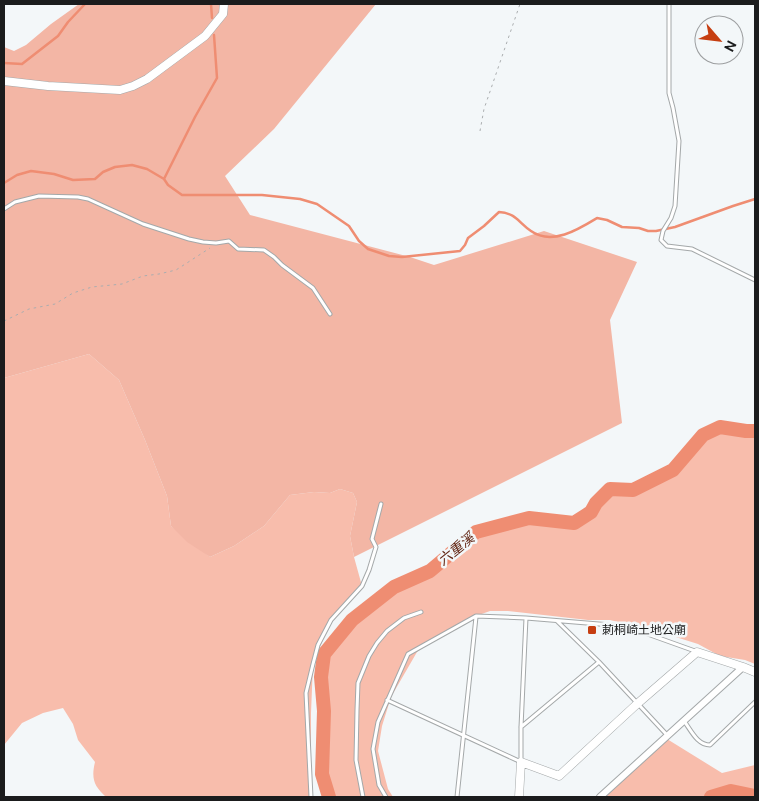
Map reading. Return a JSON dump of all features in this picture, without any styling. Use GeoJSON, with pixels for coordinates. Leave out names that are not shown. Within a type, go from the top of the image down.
{"type":"FeatureCollection","features":[{"type":"Feature","properties":{"kind":"street"},"geometry":{"type":"LineString","coordinates":[[4,81],[48,86],[120,90],[134,86],[147,79],[205,36],[223,14],[224,4]]}},
{"type":"Feature","properties":{"kind":"street"},"geometry":{"type":"LineString","coordinates":[[519,797],[521,762],[559,776],[697,652],[743,666],[755,672]]}},
{"type":"Feature","properties":{"kind":"street"},"geometry":{"type":"LineString","coordinates":[[600,797],[743,666]]}},
{"type":"Feature","properties":{"kind":"lane"},"geometry":{"type":"LineString","coordinates":[[668,4],[669,93],[679,141],[675,206],[671,218],[663,231],[661,240],[667,246],[692,249],[755,280]]}},
{"type":"Feature","properties":{"kind":"lane"},"geometry":{"type":"LineString","coordinates":[[4,209],[15,202],[39,196],[83,198],[142,224],[190,239],[216,243],[229,240],[238,248],[264,250],[313,288],[330,314]]}},
{"type":"Feature","properties":{"kind":"lane"},"geometry":{"type":"LineString","coordinates":[[311,797],[306,693],[318,645],[331,620],[362,586],[369,570],[376,547],[372,539],[381,504]]}},
{"type":"Feature","properties":{"kind":"lane"},"geometry":{"type":"LineString","coordinates":[[363,797],[356,760],[358,683],[369,656],[387,631],[404,618],[421,612]]}},
{"type":"Feature","properties":{"kind":"lane"},"geometry":{"type":"LineString","coordinates":[[457,797],[476,616]]}},
{"type":"Feature","properties":{"kind":"lane"},"geometry":{"type":"LineString","coordinates":[[386,797],[379,785],[373,749],[378,722],[408,654],[476,616],[526,618],[618,626],[642,632],[697,652]]}},
{"type":"Feature","properties":{"kind":"lane"},"geometry":{"type":"LineString","coordinates":[[387,700],[521,762],[526,618]]}},
{"type":"Feature","properties":{"kind":"lane"},"geometry":{"type":"LineString","coordinates":[[557,621],[599,662],[668,736]]}},
{"type":"Feature","properties":{"kind":"lane"},"geometry":{"type":"LineString","coordinates":[[521,728],[599,662]]}},
{"type":"Feature","properties":{"kind":"lane"},"geometry":{"type":"LineString","coordinates":[[684,720],[699,742],[710,745],[755,702]]}},
{"type":"Feature","properties":{"kind":"path"},"geometry":{"type":"LineString","coordinates":[[480,131],[484,109],[520,4]]}},
{"type":"Feature","properties":{"kind":"path"},"geometry":{"type":"LineString","coordinates":[[4,321],[29,309],[55,304],[73,293],[92,286],[122,284],[143,276],[176,270],[216,243]]}},
{"type":"Feature","properties":{"kind":"shaded area"},"geometry":{"type":"Polygon","coordinates":[[[79,4],[376,4],[274,129],[225,176],[250,215],[434,265],[544,231],[637,262],[610,320],[622,423],[354,557],[350,536],[357,502],[353,493],[340,489],[330,493],[314,492],[290,495],[264,526],[234,546],[210,557],[187,542],[171,526],[167,496],[119,380],[89,354],[4,378],[4,47],[14,51],[26,45],[79,4]]]}},
{"type":"Feature","properties":{"kind":"shaded area"},"geometry":{"type":"Polygon","coordinates":[[[89,354],[119,380],[167,496],[171,526],[210,557],[234,546],[264,526],[290,495],[314,492],[330,493],[340,489],[353,493],[357,502],[350,536],[362,586],[331,620],[313,664],[311,797],[106,797],[94,782],[95,762],[78,740],[73,724],[63,708],[43,713],[22,723],[4,745],[4,378],[89,354]]]}},
{"type":"Feature","properties":{"kind":"shaded area"},"geometry":{"type":"Polygon","coordinates":[[[720,427],[755,431],[755,664],[745,660],[720,656],[698,644],[663,633],[610,620],[588,620],[508,611],[490,611],[476,616],[435,638],[417,652],[391,697],[382,726],[378,751],[388,789],[393,797],[329,797],[322,774],[324,711],[321,677],[324,654],[352,620],[394,587],[430,571],[476,532],[529,518],[574,523],[591,512],[596,503],[610,489],[633,490],[673,470],[703,435],[720,427]]]}},
{"type":"Feature","properties":{"kind":"shaded area"},"geometry":{"type":"Polygon","coordinates":[[[667,739],[722,773],[755,765],[755,796],[731,791],[711,797],[605,797],[667,739]]]}},
{"type":"Feature","properties":{"kind":"waterway"},"geometry":{"type":"LineString","coordinates":[[4,63],[22,64],[58,36],[85,4]]}},
{"type":"Feature","properties":{"kind":"waterway"},"geometry":{"type":"LineString","coordinates":[[211,4],[212,18]]}},
{"type":"Feature","properties":{"kind":"waterway"},"geometry":{"type":"LineString","coordinates":[[164,179],[217,78],[214,35]]}},
{"type":"Feature","properties":{"kind":"waterway"},"geometry":{"type":"LineString","coordinates":[[4,183],[17,175],[31,171],[54,174],[73,180],[95,179],[103,172],[115,167],[132,165],[147,169],[164,179],[168,185],[182,195],[262,195],[300,199],[317,204],[349,226],[359,241],[368,249],[389,256],[402,257],[460,251],[468,238],[499,212],[509,214],[531,231],[548,237],[574,231],[597,218],[607,220],[622,227],[656,231],[675,227],[755,199]]}},
{"type":"Feature","properties":{"kind":"waterway","name":"六重溪"},"geometry":{"type":"LineString","coordinates":[[329,797],[322,774],[324,711],[321,677],[324,654],[352,620],[394,587],[430,571],[476,532],[529,518],[574,523],[591,512],[596,503],[610,489],[633,490],[673,470],[703,435],[720,427],[755,431]]}},
{"type":"Feature","properties":{"kind":"waterway","name":"六重溪"},"geometry":{"type":"LineString","coordinates":[[711,797],[731,791],[755,796]]}},
{"type":"Feature","properties":{"kind":"place","name":"莿桐崎土地公廟"},"geometry":{"type":"Point","coordinates":[592,630]}}]}
